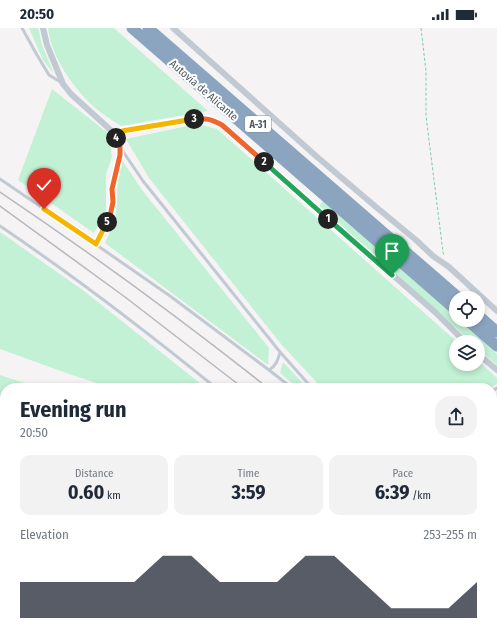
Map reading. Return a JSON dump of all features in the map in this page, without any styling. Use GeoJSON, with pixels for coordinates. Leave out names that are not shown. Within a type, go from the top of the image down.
{"type":"FeatureCollection","features":[{"type":"Feature","properties":{"kind":"highway","name":"Autovía de Alicante"},"geometry":{"type":"LineString","coordinates":[[132,28],[449,304]]}},
{"type":"Feature","properties":{"kind":"highway","name":"Autovía de Alicante"},"geometry":{"type":"LineString","coordinates":[[148,28],[451,291]]}},
{"type":"Feature","properties":{"kind":"highway"},"geometry":{"type":"LineString","coordinates":[[485,321],[497,332]]}},
{"type":"Feature","properties":{"kind":"highway"},"geometry":{"type":"LineString","coordinates":[[475,327],[497,346]]}},
{"type":"Feature","properties":{"kind":"street"},"geometry":{"type":"LineString","coordinates":[[43,28],[49,51],[63,84],[71,94],[114,134],[122,131],[187,120],[202,118],[214,120],[222,125],[429,307],[459,335]]}},
{"type":"Feature","properties":{"kind":"street"},"geometry":{"type":"LineString","coordinates":[[173,28],[286,129],[433,256],[449,267],[497,311]]}},
{"type":"Feature","properties":{"kind":"street"},"geometry":{"type":"LineString","coordinates":[[485,360],[497,370]]}},
{"type":"Feature","properties":{"kind":"lane"},"geometry":{"type":"LineString","coordinates":[[22,28],[49,75],[63,84]]}},
{"type":"Feature","properties":{"kind":"lane"},"geometry":{"type":"LineString","coordinates":[[114,134],[120,147],[143,181],[280,352],[308,383]]}},
{"type":"Feature","properties":{"kind":"lane"},"geometry":{"type":"LineString","coordinates":[[96,244],[110,216],[113,202],[112,189],[120,155],[120,147]]}},
{"type":"Feature","properties":{"kind":"lane"},"geometry":{"type":"LineString","coordinates":[[0,179],[170,296],[286,383]]}},
{"type":"Feature","properties":{"kind":"lane"},"geometry":{"type":"LineString","coordinates":[[0,226],[26,243],[112,306],[210,383]]}},
{"type":"Feature","properties":{"kind":"lane"},"geometry":{"type":"LineString","coordinates":[[269,370],[273,368],[278,361],[280,352]]}},
{"type":"Feature","properties":{"kind":"path"},"geometry":{"type":"LineString","coordinates":[[421,28],[426,77],[426,116],[443,252],[449,267]]}},
{"type":"Feature","properties":{"kind":"green space"},"geometry":{"type":"Polygon","coordinates":[[[29,28],[38,28],[42,45],[54,74],[43,60],[29,28]]]}},
{"type":"Feature","properties":{"kind":"green space"},"geometry":{"type":"Polygon","coordinates":[[[48,28],[114,28],[208,111],[121,126],[94,107],[71,81],[64,71],[54,50],[48,28]]]}},
{"type":"Feature","properties":{"kind":"green space"},"geometry":{"type":"Polygon","coordinates":[[[52,89],[109,134],[112,157],[106,174],[106,210],[94,233],[18,180],[52,89]]]}},
{"type":"Feature","properties":{"kind":"green space"},"geometry":{"type":"Polygon","coordinates":[[[197,124],[217,129],[449,335],[449,371],[485,371],[485,367],[497,378],[497,383],[317,383],[281,344],[149,178],[126,139],[197,124]]]}},
{"type":"Feature","properties":{"kind":"green space"},"geometry":{"type":"Polygon","coordinates":[[[122,160],[142,190],[269,348],[268,365],[105,243],[115,220],[118,179],[122,160]]]}},
{"type":"Feature","properties":{"kind":"green space"},"geometry":{"type":"Polygon","coordinates":[[[323,201],[449,311],[449,322],[319,206],[323,201]]]}},
{"type":"Feature","properties":{"kind":"green space"},"geometry":{"type":"Polygon","coordinates":[[[0,232],[84,291],[200,383],[97,383],[0,349],[0,232]]]}},
{"type":"Feature","properties":{"kind":"green space"},"geometry":{"type":"Polygon","coordinates":[[[455,327],[468,327],[476,335],[463,335],[455,327]]]}},
{"type":"Feature","properties":{"kind":"green space"},"geometry":{"type":"Polygon","coordinates":[[[485,343],[497,354],[497,365],[485,355],[485,343]]]}},
{"type":"Feature","properties":{"kind":"green space"},"geometry":{"type":"Polygon","coordinates":[[[283,362],[302,383],[292,383],[280,373],[283,362]]]}},
{"type":"Feature","properties":{"kind":"green space"},"geometry":{"type":"Polygon","coordinates":[[[0,375],[25,383],[0,383],[0,375]]]}},
{"type":"Feature","properties":{"kind":"railway"},"geometry":{"type":"LineString","coordinates":[[0,192],[136,287],[262,383]]}},
{"type":"Feature","properties":{"kind":"railway"},"geometry":{"type":"LineString","coordinates":[[0,206],[125,297],[237,383]]}},
{"type":"Feature","properties":{"kind":"route"},"geometry":{"type":"LineString","coordinates":[[44,209],[96,244],[110,216],[113,202],[112,189],[120,155],[120,147],[114,134],[122,131],[187,120],[202,118],[214,120],[222,125],[392,275]]}}]}
